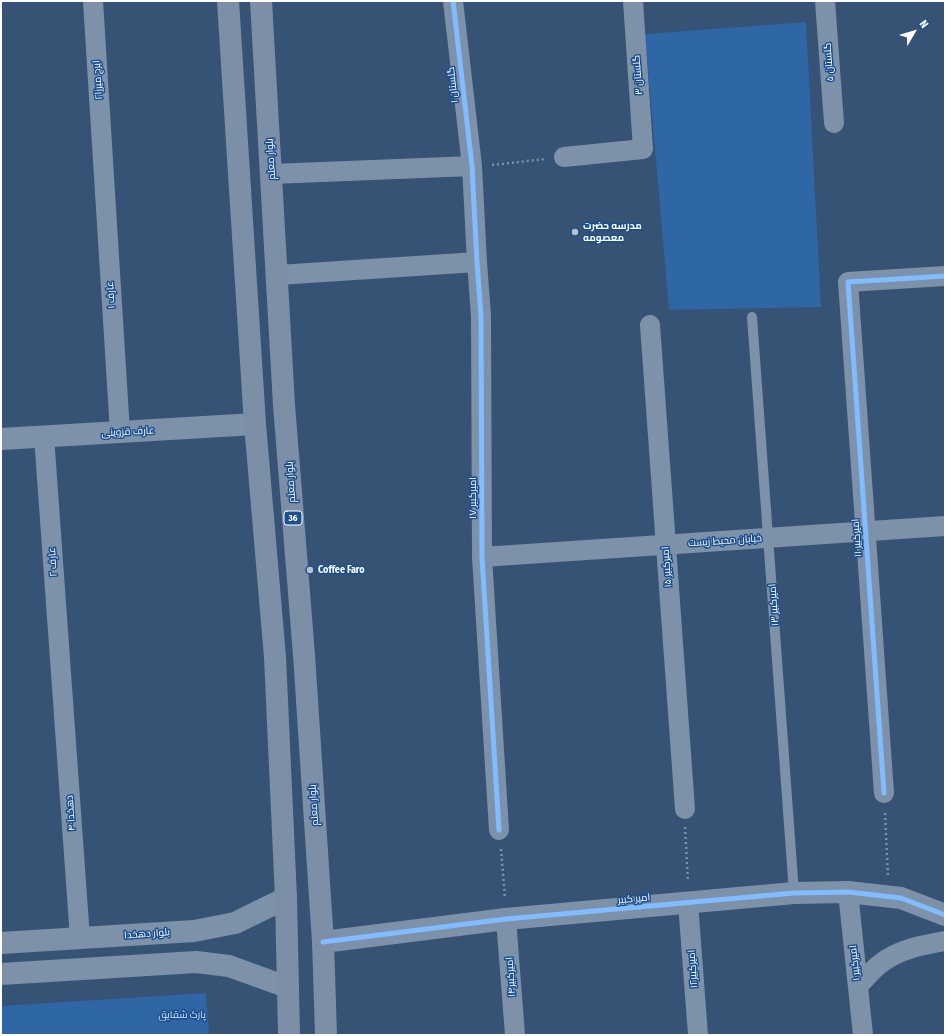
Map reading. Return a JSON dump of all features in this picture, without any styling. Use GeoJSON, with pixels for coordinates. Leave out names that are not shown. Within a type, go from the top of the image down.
{"type":"FeatureCollection","features":[{"type":"Feature","properties":{"kind":"main road"},"geometry":{"type":"LineString","coordinates":[[228,1],[255,424],[275,657],[286,898],[289,1035]]}},
{"type":"Feature","properties":{"kind":"main road","name":"بلوار معلم"},"geometry":{"type":"LineString","coordinates":[[260,1],[272,174],[284,405],[304,655],[323,942],[326,1035]]}},
{"type":"Feature","properties":{"kind":"street","name":"ایرج میرزا۲"},"geometry":{"type":"LineString","coordinates":[[93,1],[103,158]]}},
{"type":"Feature","properties":{"kind":"street","name":"گلستان ۱"},"geometry":{"type":"LineString","coordinates":[[453,1],[472,166]]}},
{"type":"Feature","properties":{"kind":"street","name":"گلستان ۳"},"geometry":{"type":"LineString","coordinates":[[564,157],[642,149],[633,1]]}},
{"type":"Feature","properties":{"kind":"street","name":"گلستان ۵"},"geometry":{"type":"LineString","coordinates":[[825,1],[834,123]]}},
{"type":"Feature","properties":{"kind":"street","name":"عارف ۱"},"geometry":{"type":"LineString","coordinates":[[103,158],[120,432]]}},
{"type":"Feature","properties":{"kind":"street"},"geometry":{"type":"LineString","coordinates":[[272,174],[472,166]]}},
{"type":"Feature","properties":{"kind":"street","name":"امیرکبیر ۱۷"},"geometry":{"type":"LineString","coordinates":[[472,166],[477,262],[482,316],[482,557],[499,830]]}},
{"type":"Feature","properties":{"kind":"street"},"geometry":{"type":"LineString","coordinates":[[278,275],[477,262]]}},
{"type":"Feature","properties":{"kind":"street","name":"امیرکبیر ۱۱"},"geometry":{"type":"LineString","coordinates":[[884,793],[848,282],[945,276]]}},
{"type":"Feature","properties":{"kind":"street","name":"امیرکبیر ۱۵"},"geometry":{"type":"LineString","coordinates":[[650,325],[685,809]]}},
{"type":"Feature","properties":{"kind":"street","name":"عارف قزوینی"},"geometry":{"type":"LineString","coordinates":[[1,439],[255,424]]}},
{"type":"Feature","properties":{"kind":"street","name":"عارف ۲"},"geometry":{"type":"LineString","coordinates":[[44,436],[62,688]]}},
{"type":"Feature","properties":{"kind":"street","name":"خیابان محیط زیست"},"geometry":{"type":"LineString","coordinates":[[482,557],[945,526]]}},
{"type":"Feature","properties":{"kind":"street","name":"دهخدا۴۰"},"geometry":{"type":"LineString","coordinates":[[62,688],[80,938]]}},
{"type":"Feature","properties":{"kind":"street","name":"امیر کبیر"},"geometry":{"type":"LineString","coordinates":[[323,942],[506,919],[794,893],[848,892],[889,896],[901,898],[945,915]]}},
{"type":"Feature","properties":{"kind":"street","name":"امیرکبیر۱۰"},"geometry":{"type":"LineString","coordinates":[[848,892],[862,1035]]}},
{"type":"Feature","properties":{"kind":"street","name":"بلوار دهخدا"},"geometry":{"type":"LineString","coordinates":[[1,943],[194,931],[235,923],[286,898]]}},
{"type":"Feature","properties":{"kind":"street","name":"امیرکبیر۱۲"},"geometry":{"type":"LineString","coordinates":[[688,903],[698,1035]]}},
{"type":"Feature","properties":{"kind":"street","name":"امیرکبیر۱۴"},"geometry":{"type":"LineString","coordinates":[[506,919],[515,1035]]}},
{"type":"Feature","properties":{"kind":"street"},"geometry":{"type":"LineString","coordinates":[[858,986],[880,964],[900,952],[927,944],[945,941]]}},
{"type":"Feature","properties":{"kind":"street"},"geometry":{"type":"LineString","coordinates":[[1,974],[196,962],[229,966],[287,987]]}},
{"type":"Feature","properties":{"kind":"lane","name":"امیرکبیر ۱۳"},"geometry":{"type":"LineString","coordinates":[[752,317],[794,893]]}},
{"type":"Feature","properties":{"kind":"path"},"geometry":{"type":"LineString","coordinates":[[472,166],[564,157]]}},
{"type":"Feature","properties":{"kind":"path"},"geometry":{"type":"LineString","coordinates":[[884,793],[889,896]]}},
{"type":"Feature","properties":{"kind":"path"},"geometry":{"type":"LineString","coordinates":[[685,809],[688,903]]}},
{"type":"Feature","properties":{"kind":"path"},"geometry":{"type":"LineString","coordinates":[[499,830],[506,919]]}},
{"type":"Feature","properties":{"kind":"green space"},"geometry":{"type":"Polygon","coordinates":[[[806,22],[821,307],[669,310],[645,34],[806,22]]]}},
{"type":"Feature","properties":{"kind":"green space","name":"پارک شقایق"},"geometry":{"type":"Polygon","coordinates":[[[206,993],[209,1035],[1,1035],[1,1006],[206,993]]]}},
{"type":"Feature","properties":{"kind":"cycle path"},"geometry":{"type":"LineString","coordinates":[[453,1],[472,166],[481,316],[482,557],[499,830]]}},
{"type":"Feature","properties":{"kind":"cycle path"},"geometry":{"type":"LineString","coordinates":[[884,793],[848,282],[945,276]]}},
{"type":"Feature","properties":{"kind":"cycle path"},"geometry":{"type":"LineString","coordinates":[[323,942],[506,919],[794,893],[848,892],[901,898],[945,915]]}},
{"type":"Feature","properties":{"kind":"place","name":"مدرسه حضرت معصومه"},"geometry":{"type":"Point","coordinates":[575,232]}},
{"type":"Feature","properties":{"kind":"place","name":"Coffee Faro"},"geometry":{"type":"Point","coordinates":[310,570]}}]}
